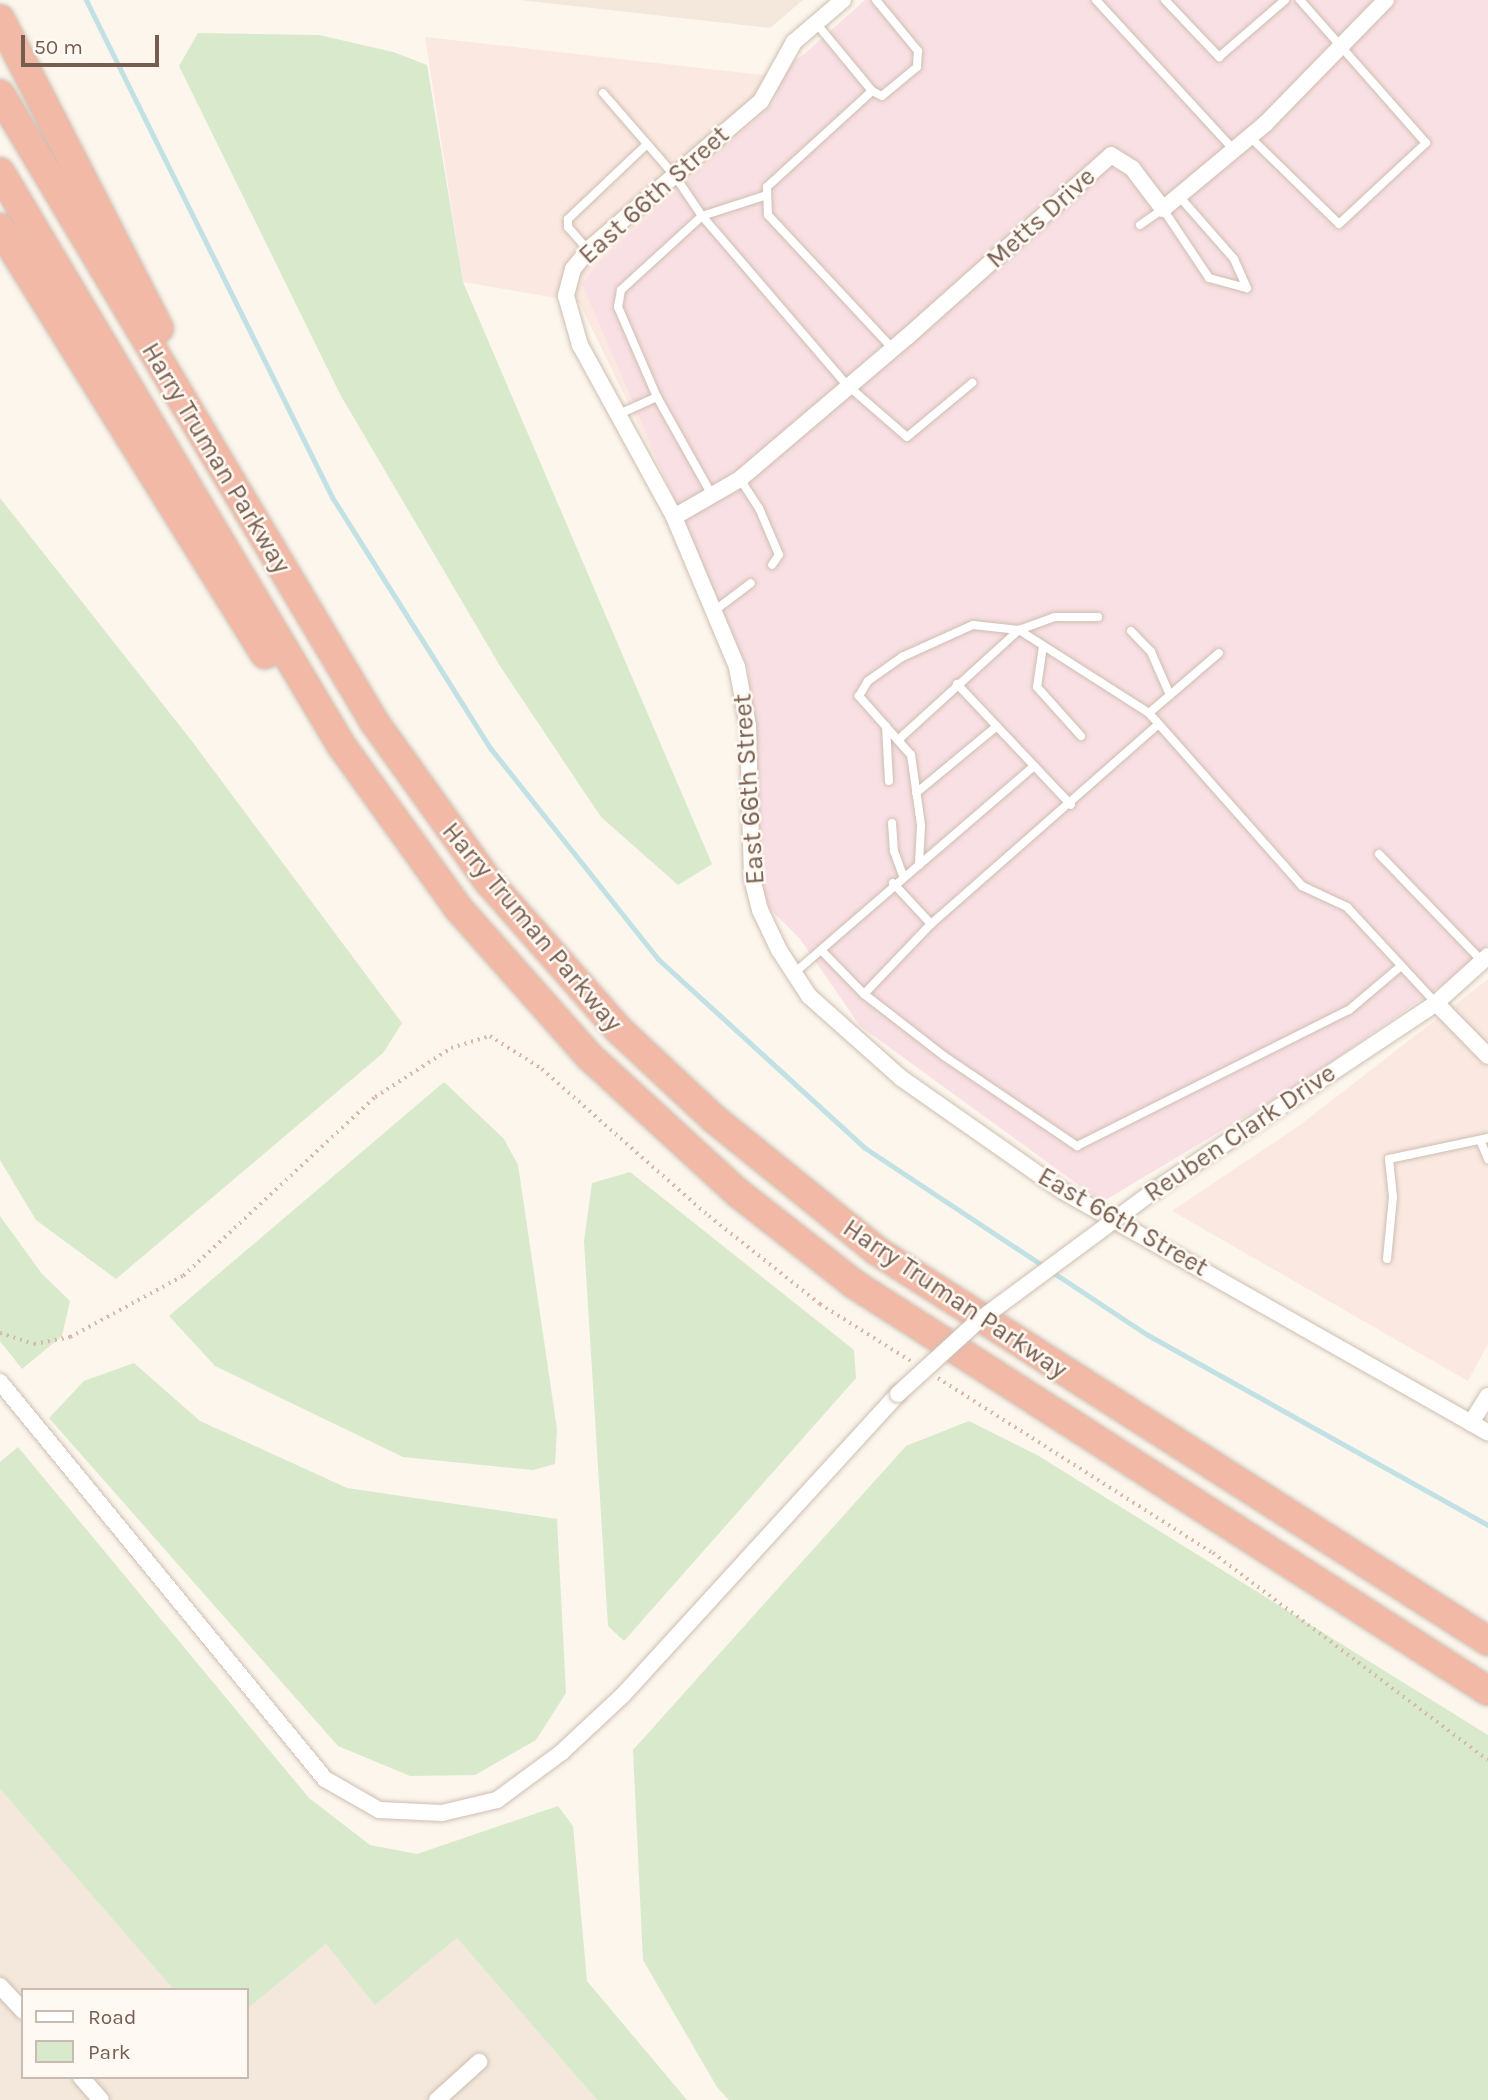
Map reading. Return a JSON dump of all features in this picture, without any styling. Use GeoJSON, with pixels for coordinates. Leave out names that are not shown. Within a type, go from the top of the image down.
{"type":"FeatureCollection","features":[{"type":"Feature","properties":{"kind":"highway"},"geometry":{"type":"LineString","coordinates":[[0,19],[174,357],[245,508]]}},
{"type":"Feature","properties":{"kind":"highway","name":"Harry Truman Parkway"},"geometry":{"type":"LineString","coordinates":[[0,94],[375,723],[429,804],[564,972],[665,1075],[764,1162],[877,1251],[1488,1641]]}},
{"type":"Feature","properties":{"kind":"highway","name":"Harry Truman Parkway"},"geometry":{"type":"LineString","coordinates":[[0,172],[334,734],[458,908],[590,1058],[686,1148],[795,1239],[916,1325],[1488,1691]]}},
{"type":"Feature","properties":{"kind":"highway"},"geometry":{"type":"LineString","coordinates":[[0,229],[254,638],[332,752],[458,908]]}},
{"type":"Feature","properties":{"kind":"street","name":"East 66th Street"},"geometry":{"type":"LineString","coordinates":[[843,0],[783,57],[761,101],[588,250],[573,269],[566,296],[580,345],[674,517],[737,667],[748,726],[752,878],[760,910],[793,974],[836,1022],[901,1078],[1061,1190],[1488,1433]]}},
{"type":"Feature","properties":{"kind":"street"},"geometry":{"type":"LineString","coordinates":[[1163,209],[1250,137],[1386,0]]}},
{"type":"Feature","properties":{"kind":"street","name":"Metts Drive"},"geometry":{"type":"LineString","coordinates":[[674,517],[740,479],[847,385],[893,349],[1111,155],[1132,168],[1163,209]]}},
{"type":"Feature","properties":{"kind":"street","name":"Reuben Clark Drive"},"geometry":{"type":"LineString","coordinates":[[0,1382],[326,1779],[379,1810],[442,1813],[497,1800],[562,1752],[622,1695],[898,1394],[978,1321],[1155,1190],[1436,1003],[1485,959]]}},
{"type":"Feature","properties":{"kind":"street"},"geometry":{"type":"LineString","coordinates":[[1436,1003],[1488,1056]]}},
{"type":"Feature","properties":{"kind":"street"},"geometry":{"type":"LineString","coordinates":[[1471,1423],[1488,1396]]}},
{"type":"Feature","properties":{"kind":"street"},"geometry":{"type":"LineString","coordinates":[[0,1986],[21,2009]]}},
{"type":"Feature","properties":{"kind":"street"},"geometry":{"type":"LineString","coordinates":[[437,2100],[479,2062]]}},
{"type":"Feature","properties":{"kind":"street"},"geometry":{"type":"LineString","coordinates":[[83,2079],[101,2100]]}},
{"type":"Feature","properties":{"kind":"lane"},"geometry":{"type":"LineString","coordinates":[[816,23],[872,91],[882,96],[917,67],[918,51],[876,0]]}},
{"type":"Feature","properties":{"kind":"lane"},"geometry":{"type":"LineString","coordinates":[[1096,0],[1234,150]]}},
{"type":"Feature","properties":{"kind":"lane"},"geometry":{"type":"LineString","coordinates":[[1165,0],[1219,57],[1285,0]]}},
{"type":"Feature","properties":{"kind":"lane"},"geometry":{"type":"LineString","coordinates":[[1250,137],[1339,225],[1426,143],[1300,0]]}},
{"type":"Feature","properties":{"kind":"lane"},"geometry":{"type":"LineString","coordinates":[[872,91],[767,187],[768,215],[893,349]]}},
{"type":"Feature","properties":{"kind":"lane"},"geometry":{"type":"LineString","coordinates":[[603,93],[645,146],[675,176],[702,216],[847,385],[907,437],[972,383]]}},
{"type":"Feature","properties":{"kind":"lane"},"geometry":{"type":"LineString","coordinates":[[588,250],[568,227],[568,219],[645,146]]}},
{"type":"Feature","properties":{"kind":"lane"},"geometry":{"type":"LineString","coordinates":[[713,496],[657,397],[618,307],[621,290],[702,216],[767,195]]}},
{"type":"Feature","properties":{"kind":"lane"},"geometry":{"type":"LineString","coordinates":[[1140,225],[1163,209],[1209,278],[1247,288],[1234,259],[1178,195]]}},
{"type":"Feature","properties":{"kind":"lane"},"geometry":{"type":"LineString","coordinates":[[617,415],[657,397]]}},
{"type":"Feature","properties":{"kind":"lane"},"geometry":{"type":"LineString","coordinates":[[740,479],[759,508],[779,555],[772,565]]}},
{"type":"Feature","properties":{"kind":"lane"},"geometry":{"type":"LineString","coordinates":[[714,611],[751,583]]}},
{"type":"Feature","properties":{"kind":"lane"},"geometry":{"type":"LineString","coordinates":[[898,740],[1019,630],[1055,617],[1098,617]]}},
{"type":"Feature","properties":{"kind":"lane"},"geometry":{"type":"LineString","coordinates":[[919,864],[916,793],[911,755],[859,696],[869,681],[902,657],[973,625],[1019,630],[1149,713],[1302,886],[1347,907],[1436,1003]]}},
{"type":"Feature","properties":{"kind":"lane"},"geometry":{"type":"LineString","coordinates":[[1131,631],[1151,652],[1170,695]]}},
{"type":"Feature","properties":{"kind":"lane"},"geometry":{"type":"LineString","coordinates":[[1043,646],[1037,687],[1081,736]]}},
{"type":"Feature","properties":{"kind":"lane"},"geometry":{"type":"LineString","coordinates":[[1149,713],[1219,653]]}},
{"type":"Feature","properties":{"kind":"lane"},"geometry":{"type":"LineString","coordinates":[[957,684],[1071,805]]}},
{"type":"Feature","properties":{"kind":"lane"},"geometry":{"type":"LineString","coordinates":[[864,993],[931,924],[1071,805],[1159,724]]}},
{"type":"Feature","properties":{"kind":"lane"},"geometry":{"type":"LineString","coordinates":[[886,726],[889,781]]}},
{"type":"Feature","properties":{"kind":"lane"},"geometry":{"type":"LineString","coordinates":[[916,793],[997,726]]}},
{"type":"Feature","properties":{"kind":"lane"},"geometry":{"type":"LineString","coordinates":[[793,974],[893,883],[1034,766]]}},
{"type":"Feature","properties":{"kind":"lane"},"geometry":{"type":"LineString","coordinates":[[892,823],[894,851],[903,876]]}},
{"type":"Feature","properties":{"kind":"lane"},"geometry":{"type":"LineString","coordinates":[[1379,854],[1485,959]]}},
{"type":"Feature","properties":{"kind":"lane"},"geometry":{"type":"LineString","coordinates":[[893,883],[931,924]]}},
{"type":"Feature","properties":{"kind":"lane"},"geometry":{"type":"LineString","coordinates":[[821,950],[864,993],[981,1083],[1077,1146],[1326,1023],[1349,1010],[1401,966]]}},
{"type":"Feature","properties":{"kind":"lane"},"geometry":{"type":"LineString","coordinates":[[1387,1259],[1393,1197],[1389,1159],[1484,1139],[1488,1159]]}},
{"type":"Feature","properties":{"kind":"path"},"geometry":{"type":"LineString","coordinates":[[0,1333],[34,1345],[70,1337],[183,1276],[375,1097],[451,1048],[490,1036],[542,1069],[709,1216],[820,1304],[922,1367]]}},
{"type":"Feature","properties":{"kind":"path"},"geometry":{"type":"LineString","coordinates":[[933,1375],[1213,1553],[1488,1760]]}},
{"type":"Feature","properties":{"kind":"shaded area"},"geometry":{"type":"Polygon","coordinates":[[[520,0],[803,0],[770,28],[520,0]]]}},
{"type":"Feature","properties":{"kind":"shaded area"},"geometry":{"type":"Polygon","coordinates":[[[865,0],[1488,0],[1488,945],[1448,981],[1290,1090],[1102,1202],[860,1026],[800,939],[769,908],[761,888],[755,832],[748,670],[582,284],[602,259],[775,102],[785,71],[865,0]]]}},
{"type":"Feature","properties":{"kind":"shaded area"},"geometry":{"type":"Polygon","coordinates":[[[921,0],[713,578],[579,302],[463,282],[425,37],[762,75],[921,0]]]}},
{"type":"Feature","properties":{"kind":"shaded area"},"geometry":{"type":"Polygon","coordinates":[[[1488,979],[1488,1344],[1468,1381],[1172,1211],[1300,1125],[1488,979]]]}},
{"type":"Feature","properties":{"kind":"shaded area"},"geometry":{"type":"Polygon","coordinates":[[[0,1789],[172,1988],[21,1988],[21,2079],[248,2079],[248,2008],[326,1944],[375,2004],[457,1938],[597,2100],[0,2100],[0,1789]]]}},
{"type":"Feature","properties":{"kind":"green space"},"geometry":{"type":"Polygon","coordinates":[[[198,33],[319,35],[393,52],[427,65],[463,282],[712,864],[678,885],[601,817],[500,666],[341,396],[179,66],[198,33]]]}},
{"type":"Feature","properties":{"kind":"green space"},"geometry":{"type":"Polygon","coordinates":[[[0,498],[191,740],[402,1023],[383,1053],[116,1279],[36,1220],[0,1160],[0,498]]]}},
{"type":"Feature","properties":{"kind":"green space"},"geometry":{"type":"Polygon","coordinates":[[[444,1082],[504,1139],[518,1165],[557,1429],[555,1464],[533,1470],[403,1457],[215,1366],[169,1316],[444,1082]]]}},
{"type":"Feature","properties":{"kind":"green space"},"geometry":{"type":"Polygon","coordinates":[[[630,1172],[854,1350],[856,1378],[624,1641],[608,1626],[584,1241],[592,1183],[630,1172]]]}},
{"type":"Feature","properties":{"kind":"green space"},"geometry":{"type":"Polygon","coordinates":[[[0,1216],[42,1274],[70,1301],[62,1336],[22,1369],[0,1341],[0,1216]]]}},
{"type":"Feature","properties":{"kind":"green space"},"geometry":{"type":"Polygon","coordinates":[[[134,1363],[200,1421],[347,1488],[557,1519],[566,1693],[536,1740],[475,1775],[410,1776],[338,1746],[49,1418],[84,1381],[134,1363]]]}},
{"type":"Feature","properties":{"kind":"green space"},"geometry":{"type":"Polygon","coordinates":[[[969,1421],[1037,1455],[1488,1735],[1488,2100],[729,2100],[717,2087],[643,1960],[633,1750],[906,1446],[969,1421]]]}},
{"type":"Feature","properties":{"kind":"green space"},"geometry":{"type":"Polygon","coordinates":[[[18,1447],[309,1798],[370,1845],[417,1854],[558,1806],[573,1826],[587,1981],[687,2100],[597,2100],[457,1938],[375,2005],[326,1944],[248,2008],[248,1988],[172,1988],[0,1789],[0,1462],[18,1447]]]}},
{"type":"Feature","properties":{"kind":"waterway"},"geometry":{"type":"LineString","coordinates":[[86,0],[332,497],[491,749],[658,959],[865,1148],[1146,1334],[1488,1525]]}}]}
